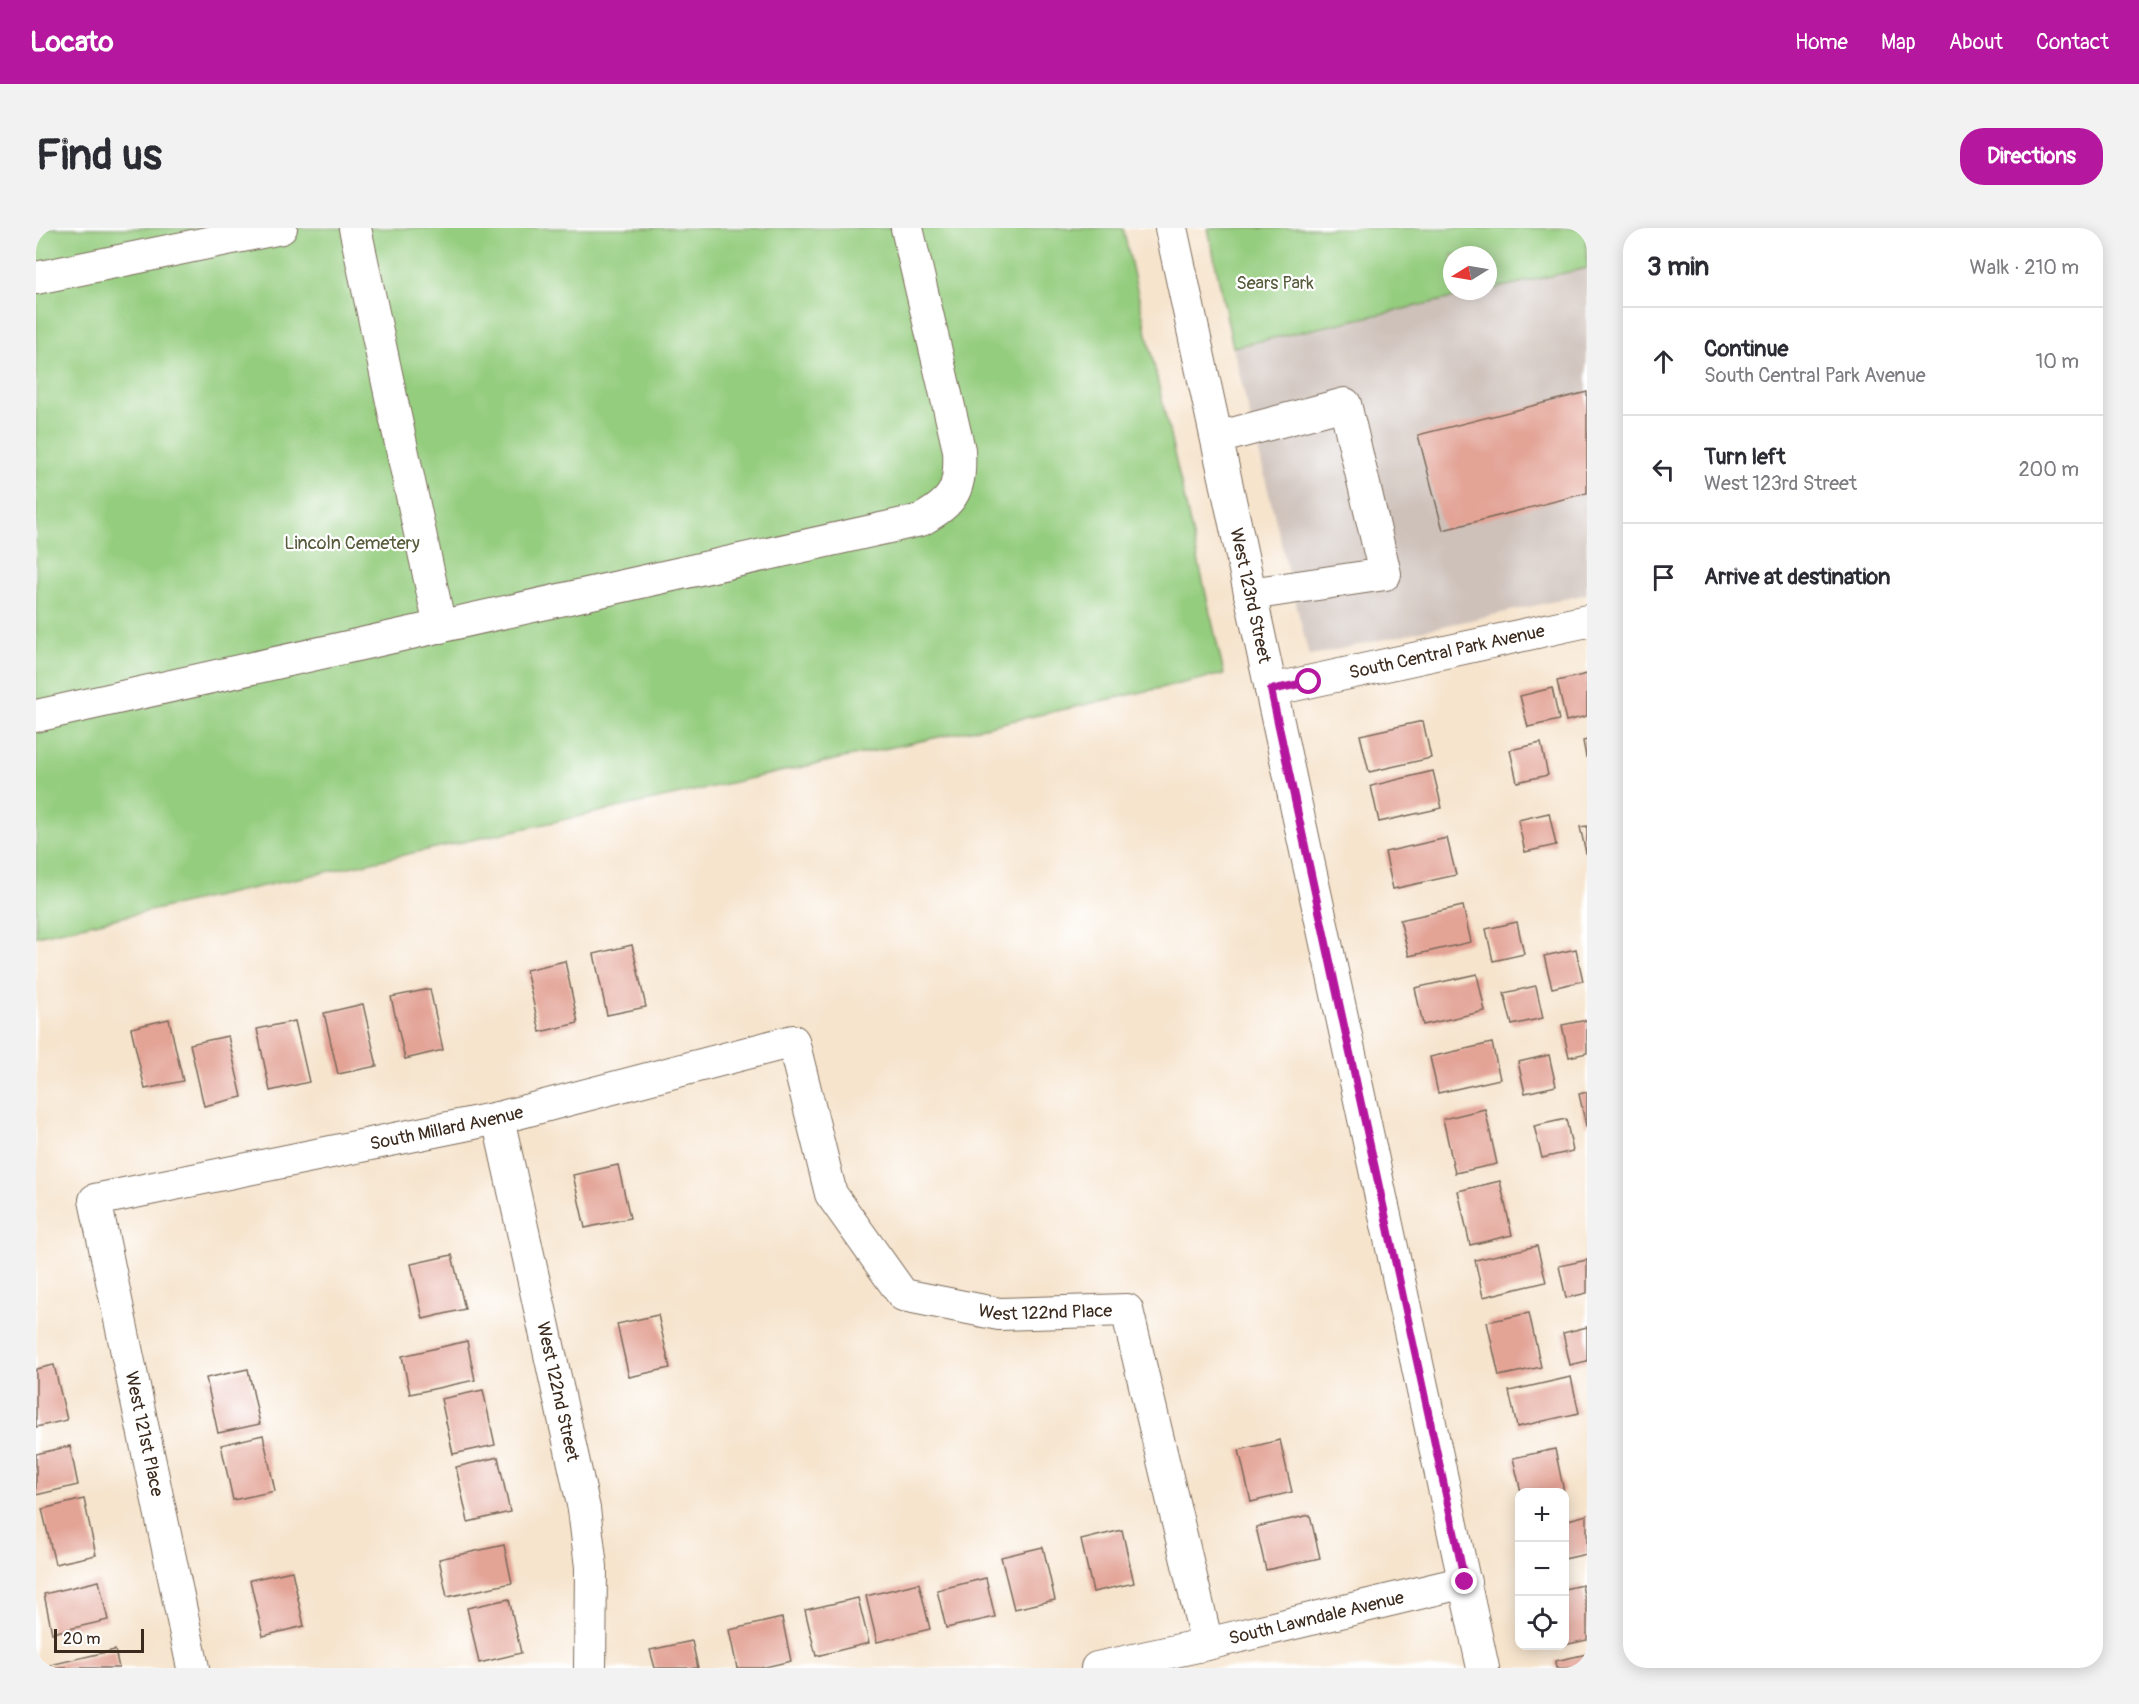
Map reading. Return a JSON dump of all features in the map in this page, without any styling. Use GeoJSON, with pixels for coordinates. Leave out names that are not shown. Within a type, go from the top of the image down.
{"type":"FeatureCollection","features":[{"type":"Feature","properties":{"kind":"street"},"geometry":{"type":"LineString","coordinates":[[36,278],[281,228]]}},
{"type":"Feature","properties":{"kind":"street"},"geometry":{"type":"LineString","coordinates":[[355,228],[440,627]]}},
{"type":"Feature","properties":{"kind":"street"},"geometry":{"type":"LineString","coordinates":[[36,716],[921,520],[942,508],[954,492],[960,471],[959,450],[907,228]]}},
{"type":"Feature","properties":{"kind":"street","name":"West 123rd Street"},"geometry":{"type":"LineString","coordinates":[[1171,228],[1483,1668]]}},
{"type":"Feature","properties":{"kind":"street"},"geometry":{"type":"LineString","coordinates":[[1217,438],[1345,404],[1385,574],[1251,594]]}},
{"type":"Feature","properties":{"kind":"street","name":"South Central Park Avenue"},"geometry":{"type":"LineString","coordinates":[[1271,690],[1587,621]]}},
{"type":"Feature","properties":{"kind":"street","name":"South Millard Avenue"},"geometry":{"type":"LineString","coordinates":[[95,1200],[498,1118],[793,1041]]}},
{"type":"Feature","properties":{"kind":"street","name":"West 122nd Place"},"geometry":{"type":"LineString","coordinates":[[793,1041],[831,1194],[903,1295],[999,1314],[1127,1310],[1206,1644]]}},
{"type":"Feature","properties":{"kind":"street","name":"West 122nd Street"},"geometry":{"type":"LineString","coordinates":[[498,1118],[584,1509],[591,1567],[590,1668]]}},
{"type":"Feature","properties":{"kind":"street","name":"West 121st Place"},"geometry":{"type":"LineString","coordinates":[[95,1200],[194,1668]]}},
{"type":"Feature","properties":{"kind":"street","name":"South Lawndale Avenue"},"geometry":{"type":"LineString","coordinates":[[1097,1668],[1465,1582]]}},
{"type":"Feature","properties":{"kind":"shaded area"},"geometry":{"type":"Polygon","coordinates":[[[1587,268],[1587,594],[1309,656],[1233,348],[1445,300],[1497,300],[1497,288],[1587,268]]]}},
{"type":"Feature","properties":{"kind":"green space","name":"Lincoln Cemetery"},"geometry":{"type":"Polygon","coordinates":[[[36,228],[1123,228],[1224,674],[36,936],[36,228]]]}},
{"type":"Feature","properties":{"kind":"green space","name":"Sears Park"},"geometry":{"type":"Polygon","coordinates":[[[1208,228],[1587,228],[1587,268],[1497,288],[1497,246],[1443,246],[1444,300],[1233,347],[1208,228]]]}},
{"type":"Feature","properties":{"kind":"building"},"geometry":{"type":"Polygon","coordinates":[[[1587,392],[1587,493],[1443,530],[1418,435],[1587,392]]]}},
{"type":"Feature","properties":{"kind":"building"},"geometry":{"type":"Polygon","coordinates":[[[1587,674],[1587,716],[1566,721],[1557,681],[1587,674]]]}},
{"type":"Feature","properties":{"kind":"building"},"geometry":{"type":"Polygon","coordinates":[[[1552,688],[1559,720],[1528,727],[1520,696],[1552,688]]]}},
{"type":"Feature","properties":{"kind":"building"},"geometry":{"type":"Polygon","coordinates":[[[1423,721],[1431,758],[1369,772],[1360,735],[1423,721]]]}},
{"type":"Feature","properties":{"kind":"building"},"geometry":{"type":"Polygon","coordinates":[[[1587,740],[1587,756],[1586,757],[1583,741],[1587,740]]]}},
{"type":"Feature","properties":{"kind":"building"},"geometry":{"type":"Polygon","coordinates":[[[1541,743],[1548,775],[1517,782],[1510,750],[1541,743]]]}},
{"type":"Feature","properties":{"kind":"building"},"geometry":{"type":"Polygon","coordinates":[[[1433,771],[1442,808],[1379,822],[1371,786],[1433,771]]]}},
{"type":"Feature","properties":{"kind":"building"},"geometry":{"type":"Polygon","coordinates":[[[1549,813],[1556,845],[1525,852],[1518,820],[1549,813]]]}},
{"type":"Feature","properties":{"kind":"building"},"geometry":{"type":"Polygon","coordinates":[[[1587,826],[1587,853],[1586,853],[1580,827],[1587,826]]]}},
{"type":"Feature","properties":{"kind":"building"},"geometry":{"type":"Polygon","coordinates":[[[1447,838],[1456,875],[1393,889],[1385,852],[1447,838]]]}},
{"type":"Feature","properties":{"kind":"building"},"geometry":{"type":"Polygon","coordinates":[[[1463,906],[1471,942],[1409,956],[1400,920],[1463,906]]]}},
{"type":"Feature","properties":{"kind":"building"},"geometry":{"type":"Polygon","coordinates":[[[1517,922],[1524,954],[1493,961],[1486,929],[1517,922]]]}},
{"type":"Feature","properties":{"kind":"building"},"geometry":{"type":"Polygon","coordinates":[[[632,945],[646,1007],[607,1015],[594,954],[632,945]]]}},
{"type":"Feature","properties":{"kind":"building"},"geometry":{"type":"Polygon","coordinates":[[[1576,949],[1583,981],[1552,988],[1544,956],[1576,949]]]}},
{"type":"Feature","properties":{"kind":"building"},"geometry":{"type":"Polygon","coordinates":[[[565,961],[578,1023],[540,1032],[526,970],[565,961]]]}},
{"type":"Feature","properties":{"kind":"building"},"geometry":{"type":"Polygon","coordinates":[[[1477,974],[1485,1011],[1423,1025],[1415,988],[1477,974]]]}},
{"type":"Feature","properties":{"kind":"building"},"geometry":{"type":"Polygon","coordinates":[[[1536,986],[1543,1018],[1512,1025],[1504,993],[1536,986]]]}},
{"type":"Feature","properties":{"kind":"building"},"geometry":{"type":"Polygon","coordinates":[[[430,989],[443,1050],[405,1059],[391,997],[430,989]]]}},
{"type":"Feature","properties":{"kind":"building"},"geometry":{"type":"Polygon","coordinates":[[[363,1004],[377,1066],[338,1074],[324,1013],[363,1004]]]}},
{"type":"Feature","properties":{"kind":"building"},"geometry":{"type":"Polygon","coordinates":[[[169,1019],[183,1081],[145,1089],[131,1028],[169,1019]]]}},
{"type":"Feature","properties":{"kind":"building"},"geometry":{"type":"Polygon","coordinates":[[[1587,1020],[1587,1053],[1569,1057],[1562,1025],[1587,1020]]]}},
{"type":"Feature","properties":{"kind":"building"},"geometry":{"type":"Polygon","coordinates":[[[295,1021],[309,1082],[270,1091],[257,1029],[295,1021]]]}},
{"type":"Feature","properties":{"kind":"building"},"geometry":{"type":"Polygon","coordinates":[[[228,1036],[242,1097],[204,1106],[190,1044],[228,1036]]]}},
{"type":"Feature","properties":{"kind":"building"},"geometry":{"type":"Polygon","coordinates":[[[1492,1043],[1500,1079],[1438,1093],[1430,1057],[1492,1043]]]}},
{"type":"Feature","properties":{"kind":"building"},"geometry":{"type":"Polygon","coordinates":[[[1549,1055],[1556,1086],[1525,1093],[1518,1062],[1549,1055]]]}},
{"type":"Feature","properties":{"kind":"building"},"geometry":{"type":"Polygon","coordinates":[[[1587,1092],[1587,1125],[1586,1126],[1579,1094],[1587,1092]]]}},
{"type":"Feature","properties":{"kind":"building"},"geometry":{"type":"Polygon","coordinates":[[[1485,1109],[1497,1164],[1455,1173],[1443,1119],[1485,1109]]]}},
{"type":"Feature","properties":{"kind":"building"},"geometry":{"type":"Polygon","coordinates":[[[1566,1119],[1573,1151],[1542,1158],[1534,1126],[1566,1119]]]}},
{"type":"Feature","properties":{"kind":"building"},"geometry":{"type":"Polygon","coordinates":[[[618,1165],[630,1218],[585,1228],[573,1175],[618,1165]]]}},
{"type":"Feature","properties":{"kind":"building"},"geometry":{"type":"Polygon","coordinates":[[[1500,1181],[1512,1235],[1470,1245],[1458,1191],[1500,1181]]]}},
{"type":"Feature","properties":{"kind":"building"},"geometry":{"type":"Polygon","coordinates":[[[1537,1246],[1546,1282],[1483,1297],[1475,1260],[1537,1246]]]}},
{"type":"Feature","properties":{"kind":"building"},"geometry":{"type":"Polygon","coordinates":[[[452,1255],[465,1309],[423,1319],[411,1264],[452,1255]]]}},
{"type":"Feature","properties":{"kind":"building"},"geometry":{"type":"Polygon","coordinates":[[[1587,1260],[1587,1293],[1566,1298],[1559,1266],[1587,1260]]]}},
{"type":"Feature","properties":{"kind":"building"},"geometry":{"type":"Polygon","coordinates":[[[1529,1313],[1541,1367],[1499,1376],[1487,1322],[1529,1313]]]}},
{"type":"Feature","properties":{"kind":"building"},"geometry":{"type":"Polygon","coordinates":[[[658,1315],[670,1368],[629,1377],[617,1324],[658,1315]]]}},
{"type":"Feature","properties":{"kind":"building"},"geometry":{"type":"Polygon","coordinates":[[[1587,1327],[1587,1361],[1570,1365],[1563,1333],[1587,1327]]]}},
{"type":"Feature","properties":{"kind":"building"},"geometry":{"type":"Polygon","coordinates":[[[467,1341],[475,1380],[410,1394],[402,1356],[467,1341]]]}},
{"type":"Feature","properties":{"kind":"building"},"geometry":{"type":"Polygon","coordinates":[[[54,1365],[67,1420],[36,1427],[36,1369],[54,1365]]]}},
{"type":"Feature","properties":{"kind":"building"},"geometry":{"type":"Polygon","coordinates":[[[248,1369],[260,1424],[218,1433],[206,1378],[248,1369]]]}},
{"type":"Feature","properties":{"kind":"building"},"geometry":{"type":"Polygon","coordinates":[[[1571,1377],[1579,1413],[1517,1427],[1509,1391],[1571,1377]]]}},
{"type":"Feature","properties":{"kind":"building"},"geometry":{"type":"Polygon","coordinates":[[[483,1390],[495,1445],[453,1454],[441,1399],[483,1390]]]}},
{"type":"Feature","properties":{"kind":"building"},"geometry":{"type":"Polygon","coordinates":[[[263,1435],[275,1491],[233,1500],[221,1445],[263,1435]]]}},
{"type":"Feature","properties":{"kind":"building"},"geometry":{"type":"Polygon","coordinates":[[[1280,1440],[1292,1492],[1251,1502],[1239,1450],[1280,1440]]]}},
{"type":"Feature","properties":{"kind":"building"},"geometry":{"type":"Polygon","coordinates":[[[70,1446],[78,1485],[36,1495],[36,1454],[70,1446]]]}},
{"type":"Feature","properties":{"kind":"building"},"geometry":{"type":"Polygon","coordinates":[[[1555,1449],[1563,1488],[1520,1488],[1513,1458],[1555,1449]]]}},
{"type":"Feature","properties":{"kind":"building"},"geometry":{"type":"Polygon","coordinates":[[[498,1457],[510,1512],[468,1522],[456,1467],[498,1457]]]}},
{"type":"Feature","properties":{"kind":"building"},"geometry":{"type":"Polygon","coordinates":[[[84,1499],[96,1555],[55,1564],[42,1509],[84,1499]]]}},
{"type":"Feature","properties":{"kind":"building"},"geometry":{"type":"Polygon","coordinates":[[[1310,1515],[1320,1558],[1266,1570],[1256,1527],[1310,1515]]]}},
{"type":"Feature","properties":{"kind":"building"},"geometry":{"type":"Polygon","coordinates":[[[1587,1515],[1587,1554],[1569,1558],[1569,1520],[1587,1515]]]}},
{"type":"Feature","properties":{"kind":"building"},"geometry":{"type":"Polygon","coordinates":[[[1122,1530],[1134,1583],[1093,1592],[1081,1540],[1122,1530]]]}},
{"type":"Feature","properties":{"kind":"building"},"geometry":{"type":"Polygon","coordinates":[[[504,1545],[512,1583],[447,1597],[439,1559],[504,1545]]]}},
{"type":"Feature","properties":{"kind":"building"},"geometry":{"type":"Polygon","coordinates":[[[1043,1547],[1055,1600],[1014,1609],[1001,1557],[1043,1547]]]}},
{"type":"Feature","properties":{"kind":"building"},"geometry":{"type":"Polygon","coordinates":[[[292,1571],[304,1626],[263,1636],[250,1580],[292,1571]]]}},
{"type":"Feature","properties":{"kind":"building"},"geometry":{"type":"Polygon","coordinates":[[[986,1578],[995,1617],[946,1628],[937,1590],[986,1578]]]}},
{"type":"Feature","properties":{"kind":"building"},"geometry":{"type":"Polygon","coordinates":[[[99,1581],[108,1620],[52,1633],[44,1594],[99,1581]]]}},
{"type":"Feature","properties":{"kind":"building"},"geometry":{"type":"Polygon","coordinates":[[[919,1583],[930,1629],[877,1642],[866,1596],[919,1583]]]}},
{"type":"Feature","properties":{"kind":"building"},"geometry":{"type":"Polygon","coordinates":[[[1582,1585],[1587,1611],[1587,1640],[1569,1644],[1569,1596],[1569,1588],[1582,1585]]]}},
{"type":"Feature","properties":{"kind":"building"},"geometry":{"type":"Polygon","coordinates":[[[858,1598],[869,1643],[816,1656],[805,1610],[858,1598]]]}},
{"type":"Feature","properties":{"kind":"building"},"geometry":{"type":"Polygon","coordinates":[[[509,1599],[521,1653],[479,1663],[467,1608],[509,1599]]]}},
{"type":"Feature","properties":{"kind":"building"},"geometry":{"type":"Polygon","coordinates":[[[782,1618],[791,1661],[761,1668],[737,1668],[729,1630],[782,1618]]]}},
{"type":"Feature","properties":{"kind":"building"},"geometry":{"type":"Polygon","coordinates":[[[692,1641],[698,1668],[655,1668],[650,1650],[692,1641]]]}},
{"type":"Feature","properties":{"kind":"building"},"geometry":{"type":"Polygon","coordinates":[[[115,1650],[119,1668],[50,1668],[50,1665],[115,1650]]]}},
{"type":"Feature","properties":{"kind":"building"},"geometry":{"type":"Polygon","coordinates":[[[1587,1654],[1587,1668],[1556,1668],[1555,1661],[1587,1654]]]}},
{"type":"Feature","properties":{"kind":"route"},"geometry":{"type":"LineString","coordinates":[[1309,682],[1271,690],[1465,1582]]}}]}
